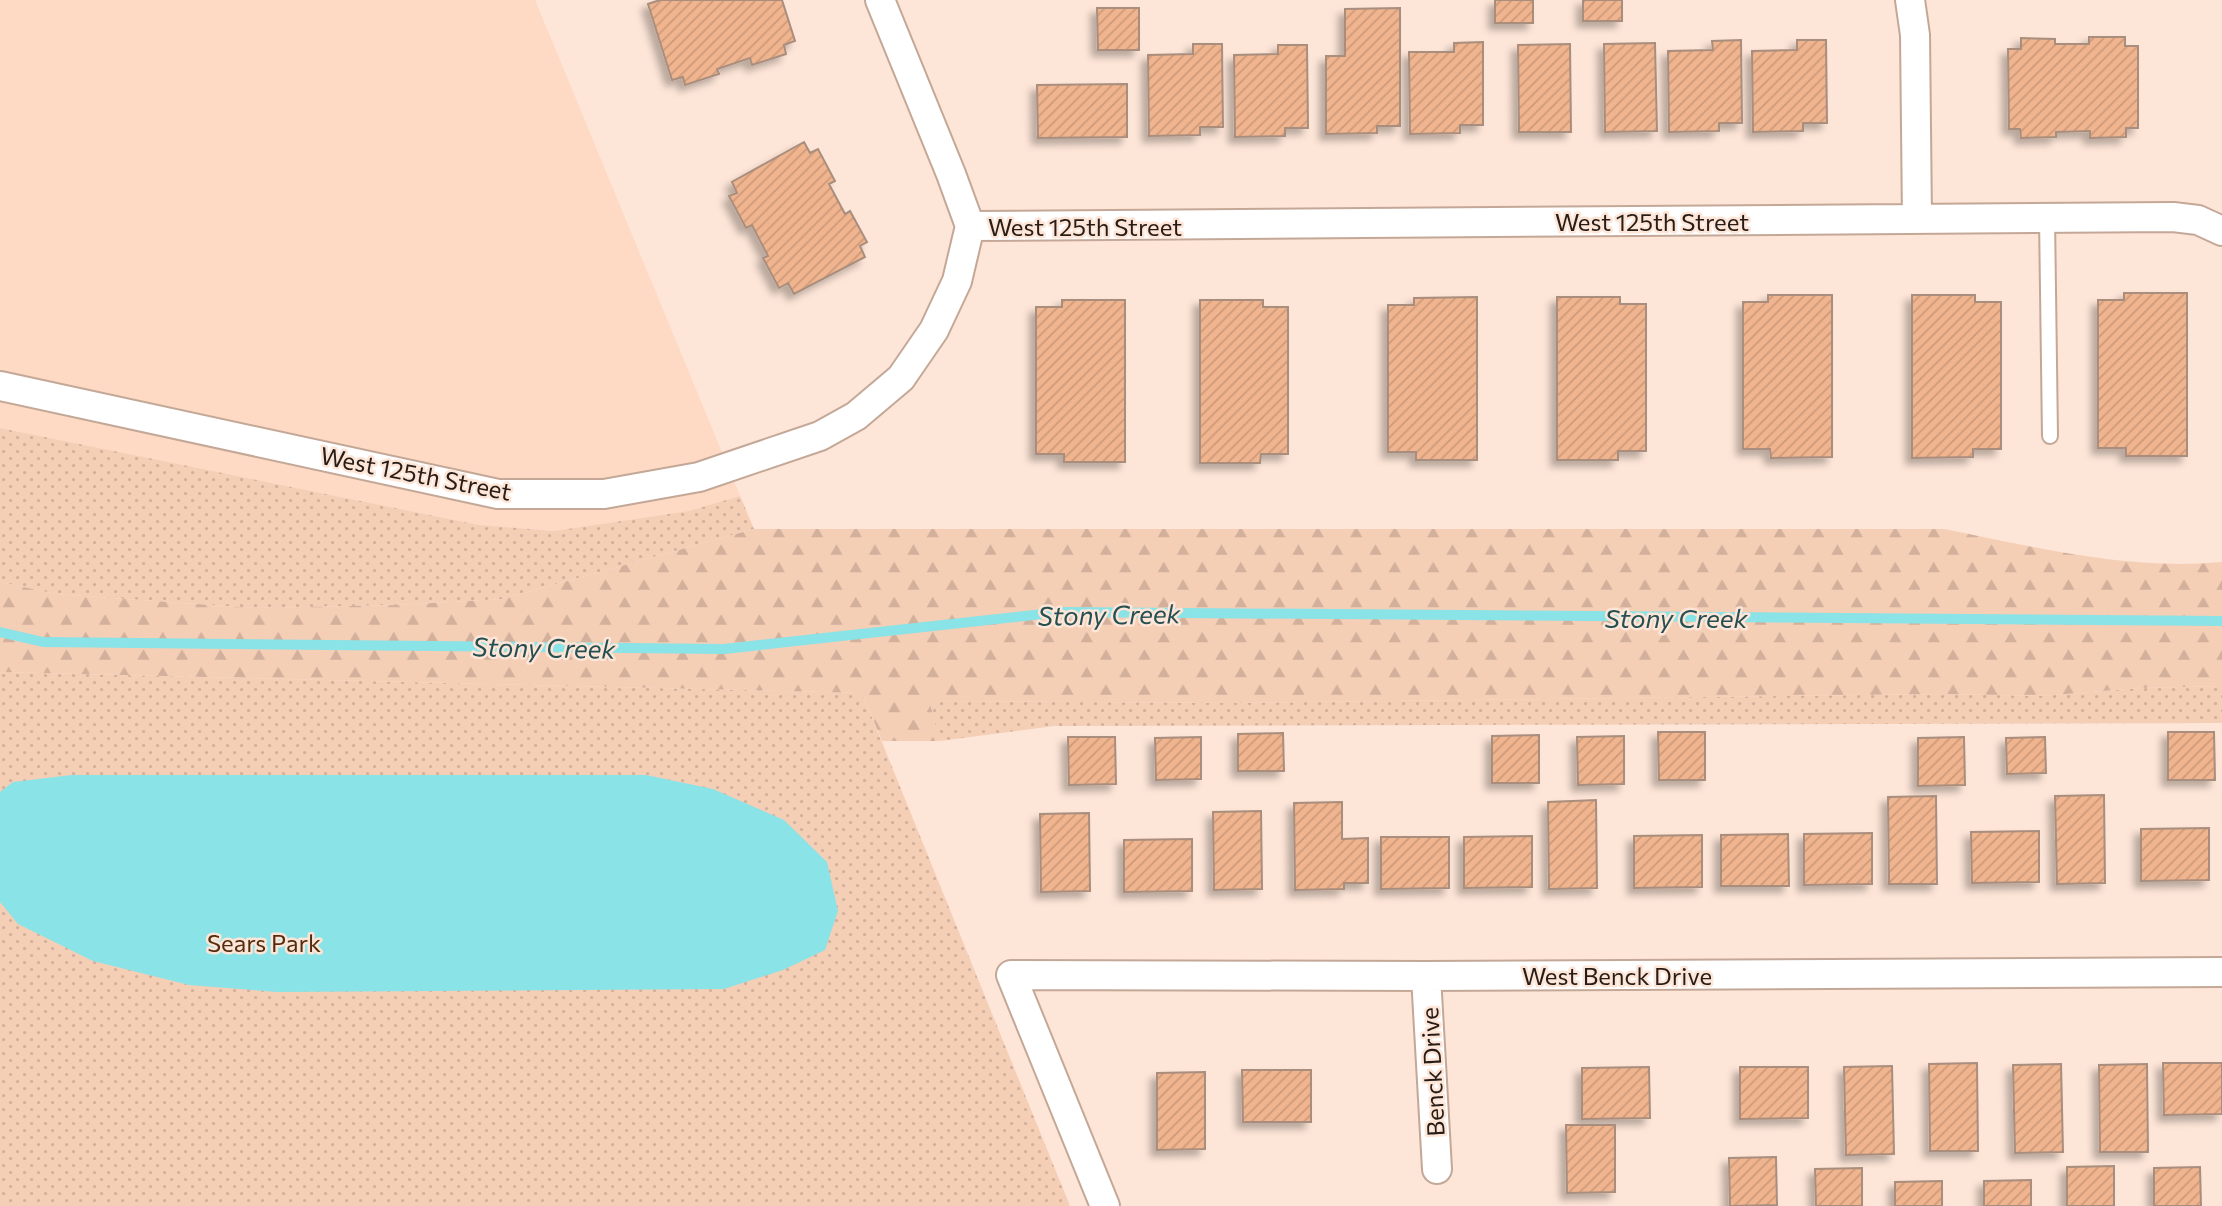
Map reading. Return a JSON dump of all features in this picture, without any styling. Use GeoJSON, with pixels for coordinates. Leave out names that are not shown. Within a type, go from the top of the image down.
{"type":"FeatureCollection","features":[{"type":"Feature","properties":{"kind":"street"},"geometry":{"type":"LineString","coordinates":[[880,0],[970,226]]}},
{"type":"Feature","properties":{"kind":"street"},"geometry":{"type":"LineString","coordinates":[[1910,0],[1915,35],[1917,219]]}},
{"type":"Feature","properties":{"kind":"street","name":"West 125th Street"},"geometry":{"type":"LineString","coordinates":[[0,386],[498,494],[604,494],[699,477],[820,436],[856,416],[901,378],[934,330],[957,281],[970,226],[2172,217],[2198,220],[2222,231]]}},
{"type":"Feature","properties":{"kind":"street","name":"West Benck Drive"},"geometry":{"type":"LineString","coordinates":[[1105,1206],[1011,975],[2222,972]]}},
{"type":"Feature","properties":{"kind":"street","name":"Benck Drive"},"geometry":{"type":"LineString","coordinates":[[1426,976],[1437,1169]]}},
{"type":"Feature","properties":{"kind":"lane"},"geometry":{"type":"LineString","coordinates":[[2047,217],[2050,436]]}},
{"type":"Feature","properties":{"kind":"shaded area"},"geometry":{"type":"Polygon","coordinates":[[[0,0],[535,0],[740,496],[689,511],[554,531],[479,525],[0,428],[0,0]]]}},
{"type":"Feature","properties":{"kind":"green space"},"geometry":{"type":"Polygon","coordinates":[[[0,428],[479,525],[554,531],[689,511],[740,496],[754,529],[503,599],[399,605],[253,608],[56,594],[0,582],[0,428]]]}},
{"type":"Feature","properties":{"kind":"green space"},"geometry":{"type":"Polygon","coordinates":[[[754,529],[1944,529],[2082,556],[2152,563],[2222,562],[2222,686],[2140,688],[2041,696],[1945,694],[1222,703],[929,701],[940,741],[882,741],[862,693],[0,672],[0,582],[56,594],[253,608],[399,605],[503,599],[754,529]]]}},
{"type":"Feature","properties":{"kind":"green space","name":"Sears Park"},"geometry":{"type":"Polygon","coordinates":[[[0,672],[862,693],[1070,1206],[0,1206],[0,672]]]}},
{"type":"Feature","properties":{"kind":"green space"},"geometry":{"type":"Polygon","coordinates":[[[2222,686],[2222,723],[1054,726],[940,741],[928,701],[1222,703],[1945,694],[2041,696],[2140,688],[2222,686]]]}},
{"type":"Feature","properties":{"kind":"water"},"geometry":{"type":"Polygon","coordinates":[[[72,775],[646,775],[713,789],[784,820],[827,862],[838,911],[825,950],[783,970],[724,989],[277,992],[189,985],[93,961],[18,924],[0,902],[0,792],[13,782],[72,775]]]}},
{"type":"Feature","properties":{"kind":"building"},"geometry":{"type":"Polygon","coordinates":[[[660,0],[782,0],[795,41],[784,45],[786,54],[752,65],[750,58],[717,69],[719,74],[685,85],[683,77],[672,80],[648,4],[660,0]]]}},
{"type":"Feature","properties":{"kind":"building"},"geometry":{"type":"Polygon","coordinates":[[[1495,0],[1533,0],[1533,23],[1495,23],[1495,0]]]}},
{"type":"Feature","properties":{"kind":"building"},"geometry":{"type":"Polygon","coordinates":[[[1583,0],[1622,0],[1622,21],[1583,21],[1583,0]]]}},
{"type":"Feature","properties":{"kind":"building"},"geometry":{"type":"Polygon","coordinates":[[[1097,8],[1139,8],[1139,50],[1098,50],[1097,8]]]}},
{"type":"Feature","properties":{"kind":"building"},"geometry":{"type":"Polygon","coordinates":[[[1400,8],[1400,126],[1377,126],[1377,133],[1326,134],[1326,56],[1345,56],[1345,9],[1400,8]]]}},
{"type":"Feature","properties":{"kind":"building"},"geometry":{"type":"Polygon","coordinates":[[[2089,37],[2125,37],[2125,46],[2138,46],[2138,128],[2126,128],[2126,137],[2090,138],[2090,131],[2056,132],[2056,137],[2021,138],[2020,129],[2009,129],[2008,49],[2021,49],[2021,38],[2055,39],[2055,44],[2089,44],[2089,37]]]}},
{"type":"Feature","properties":{"kind":"building"},"geometry":{"type":"Polygon","coordinates":[[[1741,40],[1742,123],[1719,123],[1719,131],[1669,132],[1668,51],[1713,50],[1712,41],[1741,40]]]}},
{"type":"Feature","properties":{"kind":"building"},"geometry":{"type":"Polygon","coordinates":[[[1797,40],[1826,40],[1827,123],[1803,123],[1803,131],[1753,132],[1752,51],[1797,50],[1797,40]]]}},
{"type":"Feature","properties":{"kind":"building"},"geometry":{"type":"Polygon","coordinates":[[[1483,42],[1483,125],[1460,125],[1460,133],[1410,134],[1409,52],[1454,52],[1454,43],[1483,42]]]}},
{"type":"Feature","properties":{"kind":"building"},"geometry":{"type":"Polygon","coordinates":[[[1655,43],[1657,131],[1605,132],[1604,44],[1655,43]]]}},
{"type":"Feature","properties":{"kind":"building"},"geometry":{"type":"Polygon","coordinates":[[[1193,44],[1222,44],[1223,127],[1200,127],[1200,135],[1149,136],[1148,55],[1193,54],[1193,44]]]}},
{"type":"Feature","properties":{"kind":"building"},"geometry":{"type":"Polygon","coordinates":[[[1570,44],[1571,132],[1519,132],[1518,45],[1570,44]]]}},
{"type":"Feature","properties":{"kind":"building"},"geometry":{"type":"Polygon","coordinates":[[[1278,45],[1307,45],[1308,128],[1285,128],[1285,136],[1235,137],[1234,55],[1278,54],[1278,45]]]}},
{"type":"Feature","properties":{"kind":"building"},"geometry":{"type":"Polygon","coordinates":[[[1127,84],[1127,137],[1038,138],[1037,85],[1127,84]]]}},
{"type":"Feature","properties":{"kind":"building"},"geometry":{"type":"Polygon","coordinates":[[[804,142],[810,153],[818,149],[835,181],[829,184],[845,214],[850,211],[867,242],[860,246],[865,257],[794,294],[788,283],[779,288],[763,258],[768,256],[752,225],[746,228],[729,196],[737,193],[732,182],[804,142]]]}},
{"type":"Feature","properties":{"kind":"building"},"geometry":{"type":"Polygon","coordinates":[[[2124,293],[2187,293],[2187,456],[2126,456],[2126,448],[2098,448],[2098,300],[2124,300],[2124,293]]]}},
{"type":"Feature","properties":{"kind":"building"},"geometry":{"type":"Polygon","coordinates":[[[1768,295],[1832,295],[1832,457],[1771,458],[1770,449],[1743,449],[1743,302],[1768,302],[1768,295]]]}},
{"type":"Feature","properties":{"kind":"building"},"geometry":{"type":"Polygon","coordinates":[[[1912,295],[1975,295],[1975,302],[2001,302],[2001,449],[1973,449],[1973,457],[1912,458],[1912,295]]]}},
{"type":"Feature","properties":{"kind":"building"},"geometry":{"type":"Polygon","coordinates":[[[1477,297],[1477,460],[1416,460],[1416,452],[1388,452],[1388,305],[1414,305],[1414,298],[1477,297]]]}},
{"type":"Feature","properties":{"kind":"building"},"geometry":{"type":"Polygon","coordinates":[[[1557,297],[1620,297],[1620,304],[1646,304],[1646,451],[1618,451],[1618,460],[1557,460],[1557,297]]]}},
{"type":"Feature","properties":{"kind":"building"},"geometry":{"type":"Polygon","coordinates":[[[1062,300],[1125,300],[1125,462],[1064,462],[1064,454],[1036,454],[1036,307],[1062,307],[1062,300]]]}},
{"type":"Feature","properties":{"kind":"building"},"geometry":{"type":"Polygon","coordinates":[[[1200,300],[1263,300],[1263,307],[1288,307],[1288,454],[1261,454],[1260,463],[1200,463],[1200,300]]]}},
{"type":"Feature","properties":{"kind":"building"},"geometry":{"type":"Polygon","coordinates":[[[1658,732],[1705,732],[1705,780],[1659,780],[1658,732]]]}},
{"type":"Feature","properties":{"kind":"building"},"geometry":{"type":"Polygon","coordinates":[[[2168,732],[2214,732],[2215,780],[2168,780],[2168,732]]]}},
{"type":"Feature","properties":{"kind":"building"},"geometry":{"type":"Polygon","coordinates":[[[1283,733],[1284,771],[1238,771],[1238,734],[1283,733]]]}},
{"type":"Feature","properties":{"kind":"building"},"geometry":{"type":"Polygon","coordinates":[[[1539,735],[1539,783],[1492,783],[1492,736],[1539,735]]]}},
{"type":"Feature","properties":{"kind":"building"},"geometry":{"type":"Polygon","coordinates":[[[1624,736],[1624,784],[1578,785],[1577,737],[1624,736]]]}},
{"type":"Feature","properties":{"kind":"building"},"geometry":{"type":"Polygon","coordinates":[[[1068,737],[1115,737],[1116,784],[1069,785],[1068,737]]]}},
{"type":"Feature","properties":{"kind":"building"},"geometry":{"type":"Polygon","coordinates":[[[1201,737],[1201,779],[1156,780],[1155,738],[1201,737]]]}},
{"type":"Feature","properties":{"kind":"building"},"geometry":{"type":"Polygon","coordinates":[[[1964,737],[1965,785],[1918,786],[1918,738],[1964,737]]]}},
{"type":"Feature","properties":{"kind":"building"},"geometry":{"type":"Polygon","coordinates":[[[2045,737],[2046,773],[2007,774],[2006,738],[2045,737]]]}},
{"type":"Feature","properties":{"kind":"building"},"geometry":{"type":"Polygon","coordinates":[[[2104,795],[2105,883],[2057,884],[2055,796],[2104,795]]]}},
{"type":"Feature","properties":{"kind":"building"},"geometry":{"type":"Polygon","coordinates":[[[1936,796],[1937,884],[1889,884],[1888,797],[1936,796]]]}},
{"type":"Feature","properties":{"kind":"building"},"geometry":{"type":"Polygon","coordinates":[[[1596,800],[1597,888],[1549,889],[1548,802],[1596,800]]]}},
{"type":"Feature","properties":{"kind":"building"},"geometry":{"type":"Polygon","coordinates":[[[1342,802],[1342,839],[1368,838],[1368,883],[1344,883],[1344,889],[1295,890],[1294,803],[1342,802]]]}},
{"type":"Feature","properties":{"kind":"building"},"geometry":{"type":"Polygon","coordinates":[[[1261,811],[1262,889],[1214,890],[1213,812],[1261,811]]]}},
{"type":"Feature","properties":{"kind":"building"},"geometry":{"type":"Polygon","coordinates":[[[1089,813],[1090,891],[1041,892],[1040,814],[1089,813]]]}},
{"type":"Feature","properties":{"kind":"building"},"geometry":{"type":"Polygon","coordinates":[[[2209,828],[2209,880],[2141,881],[2141,829],[2209,828]]]}},
{"type":"Feature","properties":{"kind":"building"},"geometry":{"type":"Polygon","coordinates":[[[2039,831],[2039,882],[1972,883],[1971,832],[2039,831]]]}},
{"type":"Feature","properties":{"kind":"building"},"geometry":{"type":"Polygon","coordinates":[[[1872,833],[1872,884],[1804,885],[1804,834],[1872,833]]]}},
{"type":"Feature","properties":{"kind":"building"},"geometry":{"type":"Polygon","coordinates":[[[1788,834],[1789,886],[1721,886],[1721,835],[1788,834]]]}},
{"type":"Feature","properties":{"kind":"building"},"geometry":{"type":"Polygon","coordinates":[[[1702,835],[1702,887],[1634,888],[1634,836],[1702,835]]]}},
{"type":"Feature","properties":{"kind":"building"},"geometry":{"type":"Polygon","coordinates":[[[1532,836],[1532,887],[1464,888],[1464,837],[1532,836]]]}},
{"type":"Feature","properties":{"kind":"building"},"geometry":{"type":"Polygon","coordinates":[[[1381,837],[1449,837],[1449,888],[1381,889],[1381,837]]]}},
{"type":"Feature","properties":{"kind":"building"},"geometry":{"type":"Polygon","coordinates":[[[1192,839],[1192,891],[1124,892],[1124,840],[1192,839]]]}},
{"type":"Feature","properties":{"kind":"building"},"geometry":{"type":"Polygon","coordinates":[[[1977,1063],[1978,1151],[1930,1151],[1929,1064],[1977,1063]]]}},
{"type":"Feature","properties":{"kind":"building"},"geometry":{"type":"Polygon","coordinates":[[[2163,1063],[2222,1063],[2222,1114],[2164,1115],[2163,1063]]]}},
{"type":"Feature","properties":{"kind":"building"},"geometry":{"type":"Polygon","coordinates":[[[2061,1064],[2063,1152],[2015,1153],[2013,1065],[2061,1064]]]}},
{"type":"Feature","properties":{"kind":"building"},"geometry":{"type":"Polygon","coordinates":[[[2147,1064],[2148,1152],[2100,1152],[2099,1065],[2147,1064]]]}},
{"type":"Feature","properties":{"kind":"building"},"geometry":{"type":"Polygon","coordinates":[[[1892,1066],[1894,1154],[1846,1155],[1844,1067],[1892,1066]]]}},
{"type":"Feature","properties":{"kind":"building"},"geometry":{"type":"Polygon","coordinates":[[[1649,1067],[1650,1118],[1582,1119],[1582,1068],[1649,1067]]]}},
{"type":"Feature","properties":{"kind":"building"},"geometry":{"type":"Polygon","coordinates":[[[1740,1067],[1808,1067],[1808,1118],[1740,1119],[1740,1067]]]}},
{"type":"Feature","properties":{"kind":"building"},"geometry":{"type":"Polygon","coordinates":[[[1242,1070],[1311,1070],[1311,1122],[1243,1122],[1242,1070]]]}},
{"type":"Feature","properties":{"kind":"building"},"geometry":{"type":"Polygon","coordinates":[[[1205,1072],[1205,1149],[1157,1150],[1157,1073],[1205,1072]]]}},
{"type":"Feature","properties":{"kind":"building"},"geometry":{"type":"Polygon","coordinates":[[[1566,1125],[1615,1125],[1615,1192],[1567,1193],[1566,1125]]]}},
{"type":"Feature","properties":{"kind":"building"},"geometry":{"type":"Polygon","coordinates":[[[1776,1157],[1777,1205],[1730,1206],[1729,1158],[1776,1157]]]}},
{"type":"Feature","properties":{"kind":"building"},"geometry":{"type":"Polygon","coordinates":[[[2114,1166],[2114,1206],[2067,1206],[2067,1167],[2114,1166]]]}},
{"type":"Feature","properties":{"kind":"building"},"geometry":{"type":"Polygon","coordinates":[[[2200,1167],[2201,1206],[2154,1206],[2154,1168],[2200,1167]]]}},
{"type":"Feature","properties":{"kind":"building"},"geometry":{"type":"Polygon","coordinates":[[[1862,1168],[1862,1206],[1816,1206],[1815,1169],[1862,1168]]]}},
{"type":"Feature","properties":{"kind":"building"},"geometry":{"type":"Polygon","coordinates":[[[2031,1180],[2031,1206],[1984,1206],[1984,1181],[2031,1180]]]}},
{"type":"Feature","properties":{"kind":"building"},"geometry":{"type":"Polygon","coordinates":[[[1942,1181],[1942,1206],[1895,1206],[1895,1182],[1942,1181]]]}},
{"type":"Feature","properties":{"kind":"waterway","name":"Stony Creek"},"geometry":{"type":"LineString","coordinates":[[0,632],[43,642],[724,649],[1061,612],[2222,621]]}}]}
